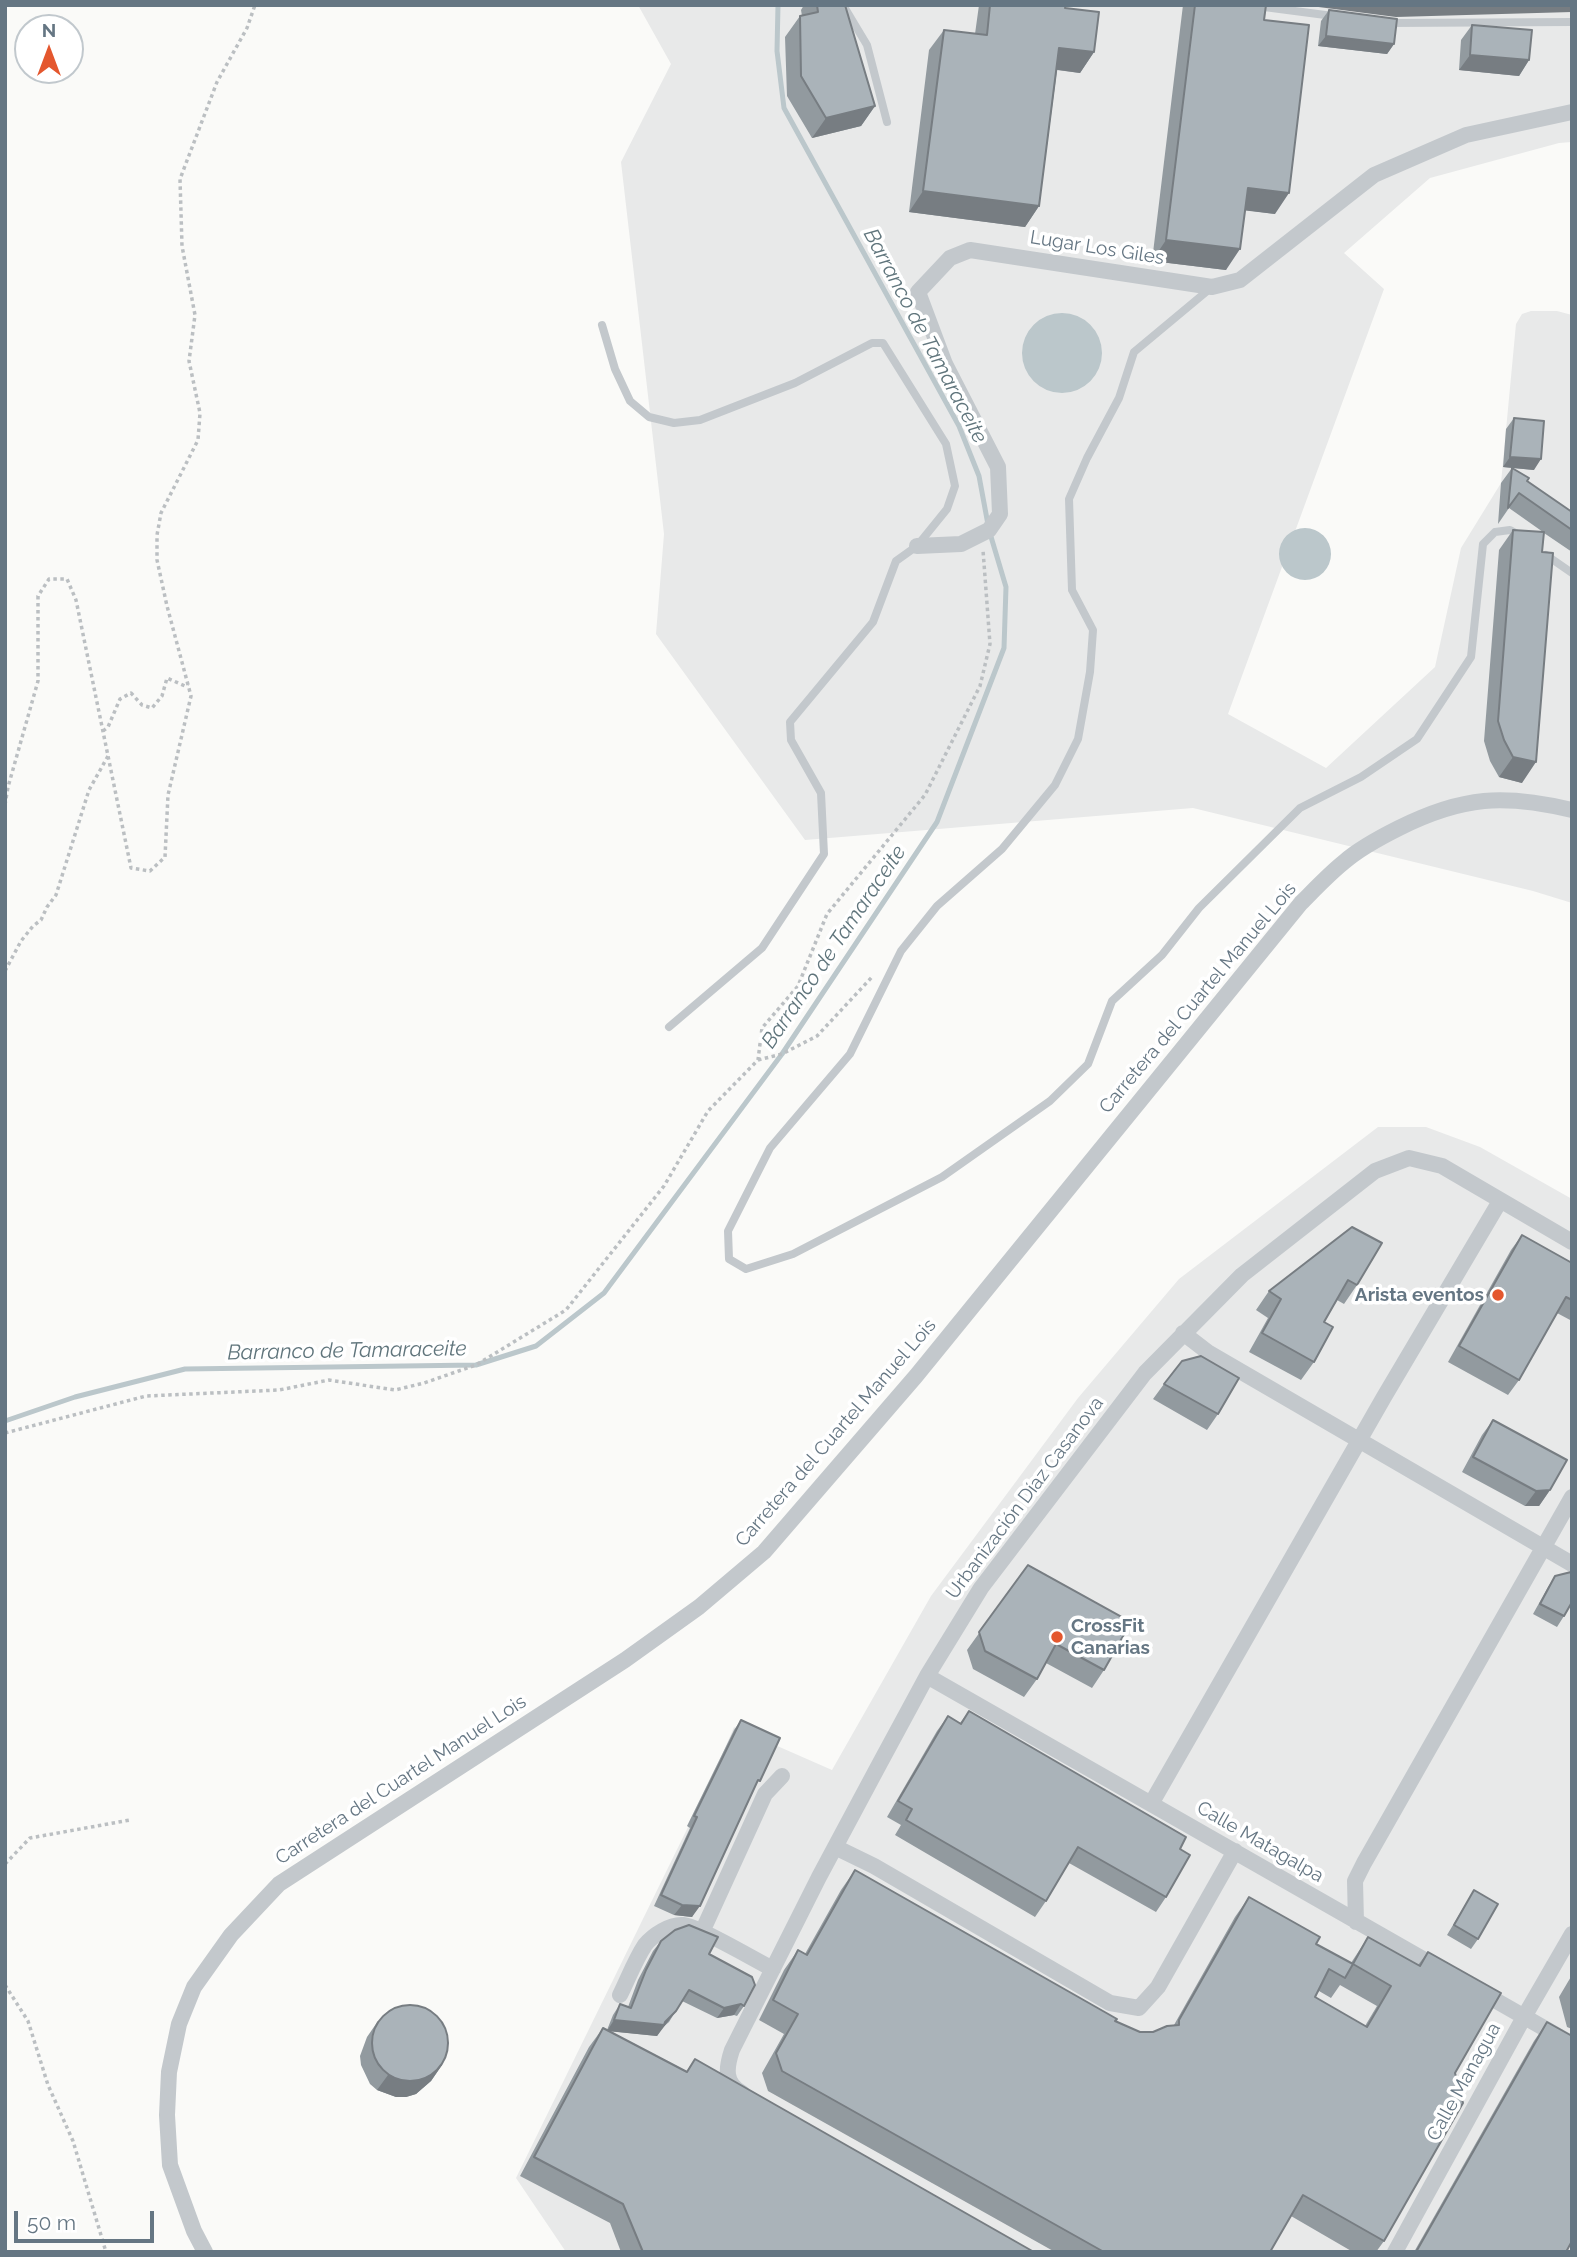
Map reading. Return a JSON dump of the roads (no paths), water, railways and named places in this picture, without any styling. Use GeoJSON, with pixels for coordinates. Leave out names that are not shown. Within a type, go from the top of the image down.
{"type":"FeatureCollection","features":[{"type":"Feature","properties":{"kind":"street","name":"Lugar Los Giles"},"geometry":{"type":"LineString","coordinates":[[917,546],[961,544],[989,530],[1000,514],[998,467],[945,364],[918,292],[950,258],[970,250],[1212,287],[1240,280],[1374,175],[1466,135],[1572,112]]}},
{"type":"Feature","properties":{"kind":"street","name":"Carretera del Cuartel Manuel Lois"},"geometry":{"type":"LineString","coordinates":[[205,2252],[194,2231],[170,2165],[167,2115],[169,2072],[180,2024],[194,1987],[230,1935],[279,1884],[625,1660],[699,1606],[764,1552],[916,1376],[1301,903],[1345,860],[1431,812],[1477,800],[1535,801],[1572,810]]}},
{"type":"Feature","properties":{"kind":"street","name":"Urbanización Díaz Casanova"},"geometry":{"type":"LineString","coordinates":[[758,2102],[734,2088],[729,2081],[727,2065],[732,2050],[835,1847],[927,1676],[981,1588],[1145,1373],[1242,1275],[1375,1171],[1409,1158],[1442,1166],[1572,1242]]}},
{"type":"Feature","properties":{"kind":"street"},"geometry":{"type":"LineString","coordinates":[[1151,1804],[1500,1200]]}},
{"type":"Feature","properties":{"kind":"street"},"geometry":{"type":"LineString","coordinates":[[1183,1333],[1209,1353],[1572,1564]]}},
{"type":"Feature","properties":{"kind":"street"},"geometry":{"type":"LineString","coordinates":[[1356,1922],[1355,1881],[1364,1863],[1572,1497]]}},
{"type":"Feature","properties":{"kind":"street","name":"Calle Matagalpa"},"geometry":{"type":"LineString","coordinates":[[927,1676],[1572,2044]]}},
{"type":"Feature","properties":{"kind":"street"},"geometry":{"type":"LineString","coordinates":[[702,1932],[765,1794],[782,1776]]}},
{"type":"Feature","properties":{"kind":"street"},"geometry":{"type":"LineString","coordinates":[[835,1847],[874,1866],[1110,2003],[1139,2008],[1157,1987],[1234,1851]]}},
{"type":"Feature","properties":{"kind":"street"},"geometry":{"type":"LineString","coordinates":[[620,1995],[644,1947],[651,1939],[671,1928],[684,1925],[773,1969]]}},
{"type":"Feature","properties":{"kind":"street","name":"Calle Managua"},"geometry":{"type":"LineString","coordinates":[[1395,2252],[1572,1934]]}},
{"type":"Feature","properties":{"kind":"lane"},"geometry":{"type":"LineString","coordinates":[[843,5],[867,45],[887,122]]}},
{"type":"Feature","properties":{"kind":"lane"},"geometry":{"type":"LineString","coordinates":[[1249,5],[1344,17]]}},
{"type":"Feature","properties":{"kind":"lane"},"geometry":{"type":"LineString","coordinates":[[1385,23],[1572,22]]}},
{"type":"Feature","properties":{"kind":"lane"},"geometry":{"type":"LineString","coordinates":[[1212,287],[1134,352],[1119,398],[1069,499],[1072,590],[1093,630],[1090,672],[1078,739],[1055,785],[1002,849],[937,906],[901,951],[850,1054],[770,1148],[728,1231],[729,1259],[746,1269],[793,1254],[942,1177],[1050,1101],[1088,1064],[1112,1001],[1162,955],[1199,908],[1300,808],[1361,777],[1417,739],[1471,657],[1483,544],[1495,532],[1510,530],[1531,544]]}},
{"type":"Feature","properties":{"kind":"lane"},"geometry":{"type":"LineString","coordinates":[[601,325],[615,369],[630,401],[649,416],[674,423],[700,420],[794,383],[872,343],[883,343],[946,444],[955,486],[947,509],[917,546],[896,561],[873,622],[790,722],[791,740],[821,793],[824,854],[762,948],[669,1027]]}},
{"type":"Feature","properties":{"kind":"lane"},"geometry":{"type":"LineString","coordinates":[[1541,551],[1572,573]]}},
{"type":"Feature","properties":{"kind":"waterway","name":"Barranco de Tamaraceite"},"geometry":{"type":"LineString","coordinates":[[5,1421],[75,1397],[185,1369],[476,1365],[536,1346],[604,1293],[782,1054],[937,822],[1004,648],[1006,587],[989,530],[979,476],[959,426],[784,108],[777,51],[778,5]]}},
{"type":"Feature","properties":{"kind":"place","name":"Arista eventos"},"geometry":{"type":"Point","coordinates":[1498,1295]}},
{"type":"Feature","properties":{"kind":"place","name":"CrossFit Canarias"},"geometry":{"type":"Point","coordinates":[1057,1637]}}]}
